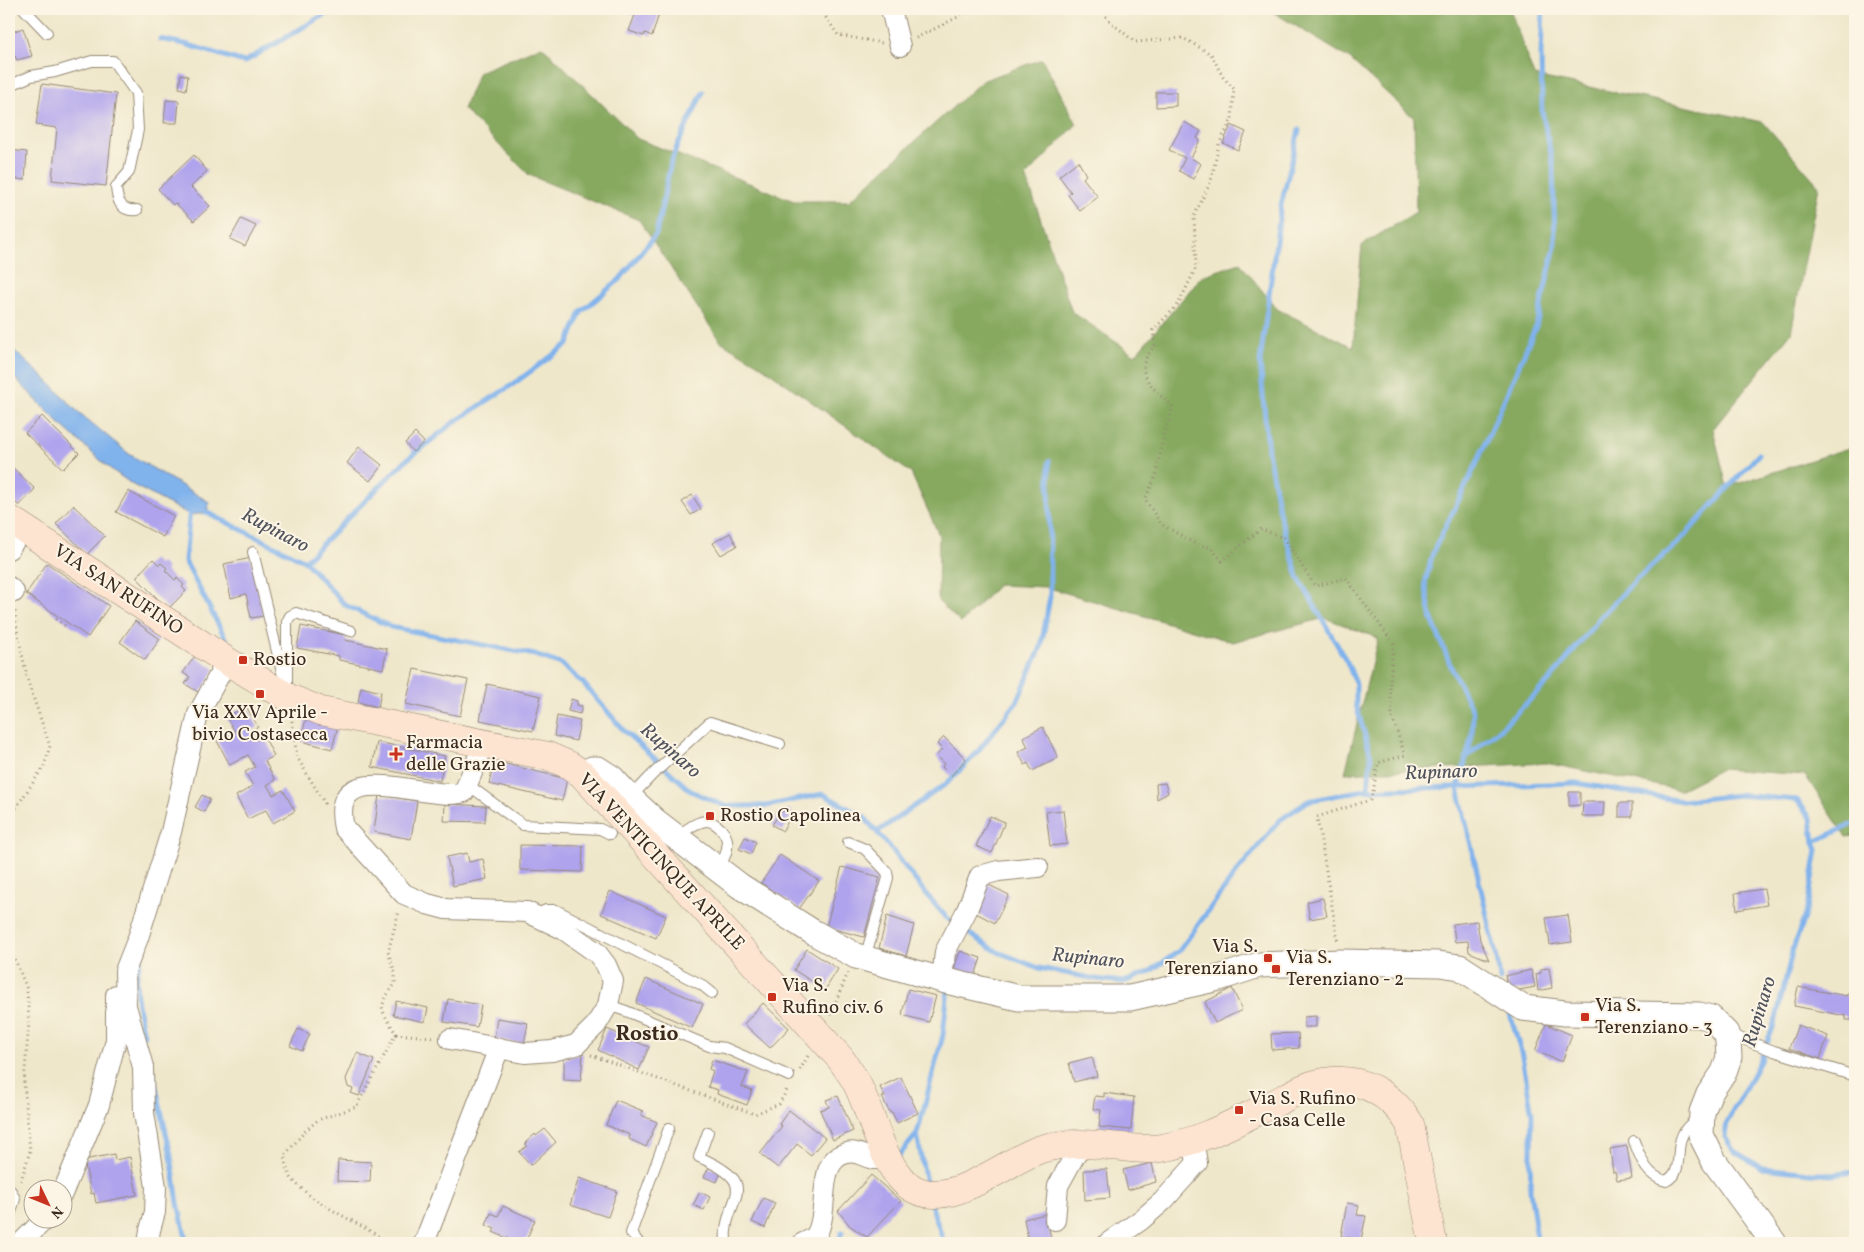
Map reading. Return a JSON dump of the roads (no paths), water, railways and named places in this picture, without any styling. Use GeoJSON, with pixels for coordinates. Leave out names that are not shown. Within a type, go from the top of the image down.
{"type":"FeatureCollection","features":[{"type":"Feature","properties":{"kind":"main road","name":"VIA SAN RUFINO"},"geometry":{"type":"LineString","coordinates":[[14,532],[227,661]]}},
{"type":"Feature","properties":{"kind":"main road","name":"VIA VENTICINQUE APRILE"},"geometry":{"type":"LineString","coordinates":[[227,661],[320,711],[548,756],[569,765],[582,774],[840,1058],[855,1080],[897,1175],[912,1188],[929,1194],[960,1189],[1040,1149],[1064,1144],[1081,1144]]}},
{"type":"Feature","properties":{"kind":"main road"},"geometry":{"type":"LineString","coordinates":[[1081,1144],[1160,1149],[1193,1140],[1232,1124],[1304,1088],[1324,1082],[1347,1081],[1368,1086],[1386,1095],[1401,1109],[1410,1124],[1433,1243]]}},
{"type":"Feature","properties":{"kind":"street"},"geometry":{"type":"LineString","coordinates":[[891,9],[900,46]]}},
{"type":"Feature","properties":{"kind":"street"},"geometry":{"type":"LineString","coordinates":[[67,1180],[99,1105],[116,1040],[116,984],[125,971],[138,938],[171,832],[198,714],[227,661]]}},
{"type":"Feature","properties":{"kind":"street"},"geometry":{"type":"LineString","coordinates":[[450,1039],[525,1053],[552,1051],[576,1045],[596,1025],[608,1006],[613,981],[606,965],[597,953],[563,929],[528,912],[446,909],[427,904],[404,894],[344,828],[341,814],[344,800],[353,790],[362,787],[374,784],[449,794],[464,792],[484,744]]}},
{"type":"Feature","properties":{"kind":"street"},"geometry":{"type":"LineString","coordinates":[[582,774],[592,769],[598,769],[612,778],[655,821],[740,886],[811,932],[856,956],[942,980],[1019,998],[1130,998],[1218,978],[1259,965],[1341,962],[1438,964],[1460,968],[1523,1008],[1565,1013],[1699,1015],[1711,1018],[1726,1033],[1729,1057],[1724,1072],[1709,1094],[1702,1112],[1701,1135],[1714,1161],[1774,1243]]}},
{"type":"Feature","properties":{"kind":"street"},"geometry":{"type":"LineString","coordinates":[[942,980],[945,952],[967,910],[980,876],[998,871],[1038,867]]}},
{"type":"Feature","properties":{"kind":"street"},"geometry":{"type":"LineString","coordinates":[[125,971],[126,1006],[143,1068],[144,1113],[156,1187],[155,1212],[148,1243]]}},
{"type":"Feature","properties":{"kind":"street"},"geometry":{"type":"LineString","coordinates":[[424,1243],[499,1048]]}},
{"type":"Feature","properties":{"kind":"street"},"geometry":{"type":"LineString","coordinates":[[1108,1243],[1141,1220],[1163,1201],[1197,1164],[1193,1140]]}},
{"type":"Feature","properties":{"kind":"street"},"geometry":{"type":"LineString","coordinates":[[1056,1220],[1058,1186],[1081,1144]]}},
{"type":"Feature","properties":{"kind":"street"},"geometry":{"type":"LineString","coordinates":[[803,1243],[815,1237],[821,1223],[825,1201],[826,1172],[834,1159],[846,1152],[859,1153],[871,1158],[888,1158]]}},
{"type":"Feature","properties":{"kind":"street"},"geometry":{"type":"LineString","coordinates":[[21,1243],[34,1230]]}},
{"type":"Feature","properties":{"kind":"lane"},"geometry":{"type":"LineString","coordinates":[[24,9],[47,32]]}},
{"type":"Feature","properties":{"kind":"lane"},"geometry":{"type":"LineString","coordinates":[[9,86],[31,76],[55,72],[92,61],[113,61],[136,93],[138,130],[129,172],[116,187],[117,200],[130,211],[137,210]]}},
{"type":"Feature","properties":{"kind":"lane"},"geometry":{"type":"LineString","coordinates":[[253,552],[287,692]]}},
{"type":"Feature","properties":{"kind":"lane"},"geometry":{"type":"LineString","coordinates":[[287,692],[287,622],[290,616],[296,613],[351,631]]}},
{"type":"Feature","properties":{"kind":"lane"},"geometry":{"type":"LineString","coordinates":[[630,798],[652,775],[710,722],[780,744]]}},
{"type":"Feature","properties":{"kind":"lane"},"geometry":{"type":"LineString","coordinates":[[467,784],[524,825],[600,829],[610,834]]}},
{"type":"Feature","properties":{"kind":"lane"},"geometry":{"type":"LineString","coordinates":[[676,837],[698,824],[708,821],[718,826],[725,834],[728,843],[725,856],[718,869]]}},
{"type":"Feature","properties":{"kind":"lane"},"geometry":{"type":"LineString","coordinates":[[848,842],[865,849],[887,872],[888,878],[865,959]]}},
{"type":"Feature","properties":{"kind":"lane"},"geometry":{"type":"LineString","coordinates":[[534,915],[546,910],[556,910],[702,985],[712,993]]}},
{"type":"Feature","properties":{"kind":"lane"},"geometry":{"type":"LineString","coordinates":[[608,1006],[626,1011],[709,1046],[725,1048],[789,1076]]}},
{"type":"Feature","properties":{"kind":"lane"},"geometry":{"type":"LineString","coordinates":[[1726,1033],[1769,1049],[1855,1076]]}},
{"type":"Feature","properties":{"kind":"lane"},"geometry":{"type":"LineString","coordinates":[[1634,1141],[1641,1160],[1648,1171],[1656,1179],[1666,1182],[1674,1178],[1678,1170],[1678,1150],[1682,1133],[1692,1123],[1702,1122]]}},
{"type":"Feature","properties":{"kind":"lane"},"geometry":{"type":"LineString","coordinates":[[639,1243],[632,1233],[669,1128]]}},
{"type":"Feature","properties":{"kind":"lane"},"geometry":{"type":"LineString","coordinates":[[708,1132],[699,1157],[730,1174],[738,1192],[725,1232],[726,1243]]}},
{"type":"Feature","properties":{"kind":"lane"},"geometry":{"type":"LineString","coordinates":[[9,1218],[12,1196]]}},
{"type":"Feature","properties":{"kind":"water"},"geometry":{"type":"Polygon","coordinates":[[[9,346],[49,382],[76,410],[129,454],[209,502],[207,513],[190,515],[133,485],[108,467],[61,425],[9,372],[9,346]]]}},
{"type":"Feature","properties":{"kind":"waterway"},"geometry":{"type":"LineString","coordinates":[[160,39],[185,44],[244,62],[334,9]]}},
{"type":"Feature","properties":{"kind":"waterway"},"geometry":{"type":"LineString","coordinates":[[1500,980],[1458,788],[1472,736],[1473,712],[1452,669],[1431,617],[1425,583],[1433,552],[1476,465],[1536,326],[1555,246],[1553,164],[1542,111],[1541,53],[1543,9]]}},
{"type":"Feature","properties":{"kind":"waterway"},"geometry":{"type":"LineString","coordinates":[[305,561],[404,462],[453,423],[512,385],[568,344],[581,312],[620,279],[656,234],[671,162],[703,92]]}},
{"type":"Feature","properties":{"kind":"waterway"},"geometry":{"type":"LineString","coordinates":[[1299,130],[1281,205],[1260,362],[1268,451],[1280,516],[1298,577],[1347,662],[1356,684],[1356,705],[1371,756],[1368,790]]}},
{"type":"Feature","properties":{"kind":"waterway"},"geometry":{"type":"LineString","coordinates":[[1466,757],[1499,730],[1550,680],[1602,615],[1638,578],[1679,542],[1759,454]]}},
{"type":"Feature","properties":{"kind":"waterway"},"geometry":{"type":"LineString","coordinates":[[877,832],[946,784],[975,755],[1017,702],[1041,647],[1050,597],[1049,461]]}},
{"type":"Feature","properties":{"kind":"waterway"},"geometry":{"type":"LineString","coordinates":[[190,508],[185,561],[231,649]]}},
{"type":"Feature","properties":{"kind":"waterway","name":"Rupinaro"},"geometry":{"type":"LineString","coordinates":[[202,510],[305,561],[345,605],[391,627],[535,655],[561,664],[583,683],[625,732],[691,791],[725,806],[766,806],[823,794],[864,817],[925,893],[946,917],[955,924]]}},
{"type":"Feature","properties":{"kind":"waterway","name":"Rupinaro"},"geometry":{"type":"LineString","coordinates":[[962,929],[998,952],[1039,968],[1096,979],[1124,982],[1149,972],[1179,951],[1235,874],[1280,820],[1308,801],[1364,790],[1576,783],[1682,801],[1738,795],[1797,800],[1811,819],[1817,850],[1807,909],[1792,952],[1776,1019],[1761,1059],[1727,1122],[1725,1137],[1734,1151],[1762,1168],[1831,1175],[1855,1172]]}},
{"type":"Feature","properties":{"kind":"waterway"},"geometry":{"type":"LineString","coordinates":[[1814,842],[1855,823]]}},
{"type":"Feature","properties":{"kind":"waterway"},"geometry":{"type":"LineString","coordinates":[[141,957],[136,986],[144,1035]]}},
{"type":"Feature","properties":{"kind":"waterway"},"geometry":{"type":"LineString","coordinates":[[926,1183],[917,1134],[943,1035],[948,988]]}},
{"type":"Feature","properties":{"kind":"waterway"},"geometry":{"type":"LineString","coordinates":[[1509,1010],[1522,1056],[1532,1114],[1530,1190],[1537,1238],[1533,1243]]}},
{"type":"Feature","properties":{"kind":"waterway"},"geometry":{"type":"LineString","coordinates":[[152,1070],[171,1155],[178,1203],[187,1243]]}},
{"type":"Feature","properties":{"kind":"waterway"},"geometry":{"type":"LineString","coordinates":[[898,1157],[917,1134]]}},
{"type":"Feature","properties":{"kind":"waterway"},"geometry":{"type":"LineString","coordinates":[[930,1201],[944,1243]]}},
{"type":"Feature","properties":{"kind":"waterway"},"geometry":{"type":"LineString","coordinates":[[838,1243],[842,1232]]}},
{"type":"Feature","properties":{"kind":"place","name":"Rostio"},"geometry":{"type":"Point","coordinates":[243,660]}},
{"type":"Feature","properties":{"kind":"place","name":"Via XXV Aprile - bivio Costasecca"},"geometry":{"type":"Point","coordinates":[260,694]}},
{"type":"Feature","properties":{"kind":"place","name":"Farmacia delle Grazie"},"geometry":{"type":"Point","coordinates":[396,754]}},
{"type":"Feature","properties":{"kind":"place","name":"Rostio Capolinea"},"geometry":{"type":"Point","coordinates":[710,816]}},
{"type":"Feature","properties":{"kind":"place","name":"Via S. Terenziano"},"geometry":{"type":"Point","coordinates":[1268,958]}},
{"type":"Feature","properties":{"kind":"place","name":"Via S. Terenziano - 2"},"geometry":{"type":"Point","coordinates":[1276,969]}},
{"type":"Feature","properties":{"kind":"place","name":"Via S. Rufino civ. 6"},"geometry":{"type":"Point","coordinates":[772,997]}},
{"type":"Feature","properties":{"kind":"place","name":"Via S. Terenziano - 3"},"geometry":{"type":"Point","coordinates":[1585,1017]}},
{"type":"Feature","properties":{"kind":"place","name":"Via S. Rufino - Casa Celle"},"geometry":{"type":"Point","coordinates":[1239,1110]}},
{"type":"Feature","properties":{"kind":"district","name":"Rostio"},"geometry":{"type":"Point","coordinates":[647,1034]}}]}
